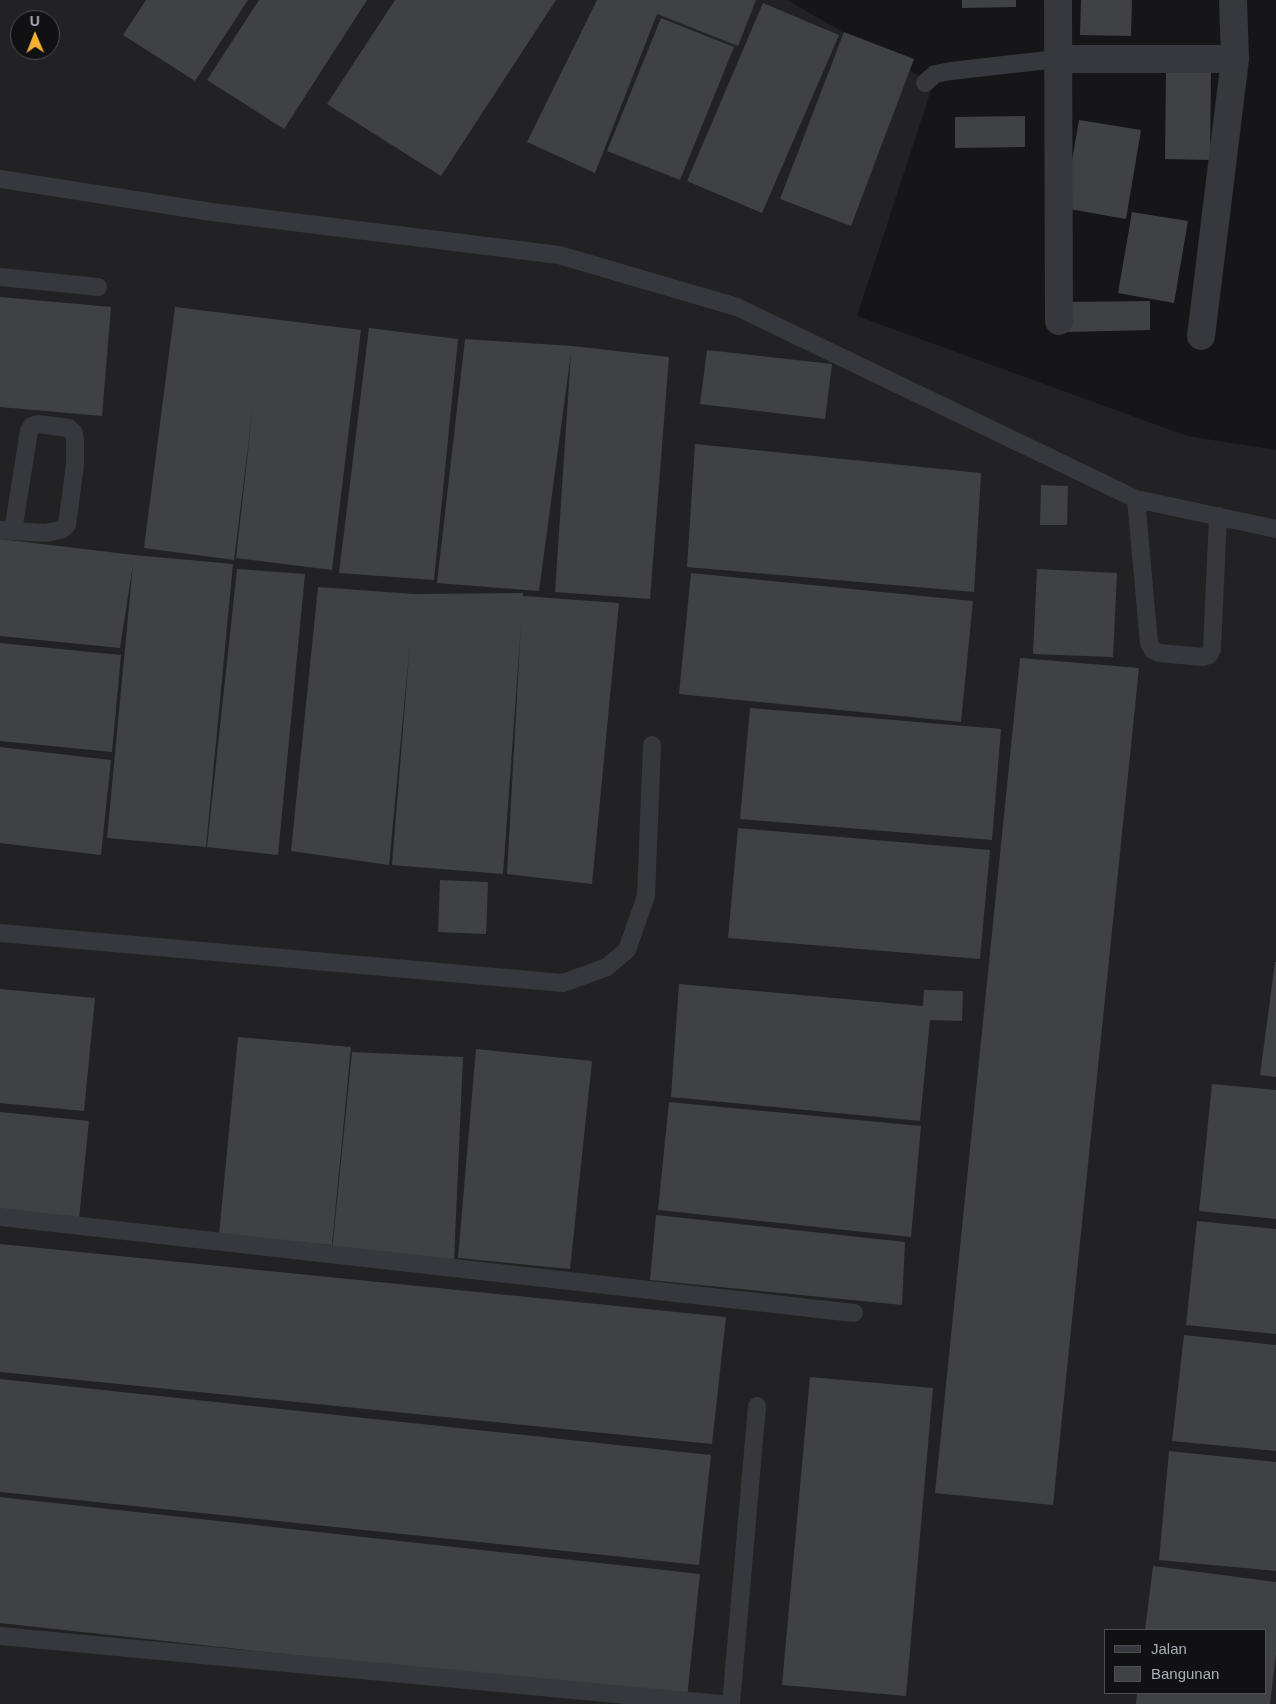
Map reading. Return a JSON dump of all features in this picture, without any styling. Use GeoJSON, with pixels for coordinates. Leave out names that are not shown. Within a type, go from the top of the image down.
{"type":"FeatureCollection","features":[{"type":"Feature","properties":{"kind":"street"},"geometry":{"type":"LineString","coordinates":[[1058,0],[1059,321]]}},
{"type":"Feature","properties":{"kind":"street"},"geometry":{"type":"LineString","coordinates":[[1201,336],[1234,59],[1234,0]]}},
{"type":"Feature","properties":{"kind":"street"},"geometry":{"type":"LineString","coordinates":[[1057,59],[1234,59]]}},
{"type":"Feature","properties":{"kind":"lane"},"geometry":{"type":"LineString","coordinates":[[925,83],[936,74],[1057,59]]}},
{"type":"Feature","properties":{"kind":"lane"},"geometry":{"type":"LineString","coordinates":[[0,179],[212,212],[559,255],[737,307],[1136,499],[1276,529]]}},
{"type":"Feature","properties":{"kind":"lane"},"geometry":{"type":"LineString","coordinates":[[0,277],[98,287]]}},
{"type":"Feature","properties":{"kind":"lane"},"geometry":{"type":"LineString","coordinates":[[38,424],[69,428],[74,433],[75,465],[67,525],[61,530],[44,533],[6,531],[29,430],[32,426],[38,424]]}},
{"type":"Feature","properties":{"kind":"lane"},"geometry":{"type":"LineString","coordinates":[[1136,499],[1149,643],[1153,650],[1159,653],[1203,657],[1209,655],[1212,649],[1218,516]]}},
{"type":"Feature","properties":{"kind":"lane"},"geometry":{"type":"LineString","coordinates":[[0,932],[563,983],[607,967],[627,950],[646,896],[652,745]]}},
{"type":"Feature","properties":{"kind":"lane"},"geometry":{"type":"LineString","coordinates":[[0,1216],[854,1313]]}},
{"type":"Feature","properties":{"kind":"lane"},"geometry":{"type":"LineString","coordinates":[[731,1704],[757,1406]]}},
{"type":"Feature","properties":{"kind":"lane"},"geometry":{"type":"LineString","coordinates":[[0,1636],[721,1704]]}},
{"type":"Feature","properties":{"kind":"shaded area"},"geometry":{"type":"Polygon","coordinates":[[[0,0],[787,0],[933,84],[857,316],[1187,436],[1276,450],[1276,1704],[0,1704],[0,0]]]}},
{"type":"Feature","properties":{"kind":"building"},"geometry":{"type":"Polygon","coordinates":[[[146,0],[248,0],[195,81],[123,35],[146,0]]]}},
{"type":"Feature","properties":{"kind":"building"},"geometry":{"type":"Polygon","coordinates":[[[259,0],[367,0],[284,129],[207,80],[259,0]]]}},
{"type":"Feature","properties":{"kind":"building"},"geometry":{"type":"Polygon","coordinates":[[[395,0],[556,0],[441,176],[327,104],[395,0]]]}},
{"type":"Feature","properties":{"kind":"building"},"geometry":{"type":"Polygon","coordinates":[[[597,0],[756,0],[738,46],[657,14],[595,173],[527,142],[597,0]]]}},
{"type":"Feature","properties":{"kind":"building"},"geometry":{"type":"Polygon","coordinates":[[[962,0],[1016,0],[1016,7],[962,8],[962,0]]]}},
{"type":"Feature","properties":{"kind":"building"},"geometry":{"type":"Polygon","coordinates":[[[1081,0],[1132,0],[1131,36],[1080,35],[1081,0]]]}},
{"type":"Feature","properties":{"kind":"building"},"geometry":{"type":"Polygon","coordinates":[[[763,3],[839,35],[762,213],[687,181],[763,3]]]}},
{"type":"Feature","properties":{"kind":"building"},"geometry":{"type":"Polygon","coordinates":[[[661,18],[734,47],[680,180],[607,151],[661,18]]]}},
{"type":"Feature","properties":{"kind":"building"},"geometry":{"type":"Polygon","coordinates":[[[844,32],[914,59],[851,226],[780,199],[844,32]]]}},
{"type":"Feature","properties":{"kind":"building"},"geometry":{"type":"Polygon","coordinates":[[[1166,70],[1211,71],[1210,160],[1165,159],[1166,70]]]}},
{"type":"Feature","properties":{"kind":"building"},"geometry":{"type":"Polygon","coordinates":[[[1025,116],[1025,147],[955,148],[955,117],[1025,116]]]}},
{"type":"Feature","properties":{"kind":"building"},"geometry":{"type":"Polygon","coordinates":[[[1079,120],[1141,130],[1126,219],[1064,208],[1079,120]]]}},
{"type":"Feature","properties":{"kind":"building"},"geometry":{"type":"Polygon","coordinates":[[[1132,212],[1188,221],[1174,303],[1118,293],[1132,212]]]}},
{"type":"Feature","properties":{"kind":"building"},"geometry":{"type":"Polygon","coordinates":[[[0,297],[111,307],[102,416],[0,407],[0,297]]]}},
{"type":"Feature","properties":{"kind":"building"},"geometry":{"type":"Polygon","coordinates":[[[1150,301],[1150,330],[1066,332],[1065,302],[1150,301]]]}},
{"type":"Feature","properties":{"kind":"building"},"geometry":{"type":"Polygon","coordinates":[[[175,307],[361,330],[332,570],[236,558],[253,407],[234,560],[144,548],[175,307]]]}},
{"type":"Feature","properties":{"kind":"building"},"geometry":{"type":"Polygon","coordinates":[[[369,328],[458,339],[434,580],[339,573],[369,328]]]}},
{"type":"Feature","properties":{"kind":"building"},"geometry":{"type":"Polygon","coordinates":[[[465,339],[572,346],[669,357],[650,599],[555,592],[571,353],[539,591],[437,583],[465,339]]]}},
{"type":"Feature","properties":{"kind":"building"},"geometry":{"type":"Polygon","coordinates":[[[707,350],[832,364],[825,419],[700,404],[707,350]]]}},
{"type":"Feature","properties":{"kind":"building"},"geometry":{"type":"Polygon","coordinates":[[[695,444],[981,473],[974,592],[687,567],[695,444]]]}},
{"type":"Feature","properties":{"kind":"building"},"geometry":{"type":"Polygon","coordinates":[[[1041,485],[1068,486],[1067,525],[1040,525],[1041,485]]]}},
{"type":"Feature","properties":{"kind":"building"},"geometry":{"type":"Polygon","coordinates":[[[0,539],[134,555],[233,564],[206,847],[107,838],[133,564],[120,648],[0,636],[0,539]]]}},
{"type":"Feature","properties":{"kind":"building"},"geometry":{"type":"Polygon","coordinates":[[[237,569],[305,574],[278,855],[207,847],[237,569]]]}},
{"type":"Feature","properties":{"kind":"building"},"geometry":{"type":"Polygon","coordinates":[[[1037,569],[1117,573],[1113,657],[1033,654],[1037,569]]]}},
{"type":"Feature","properties":{"kind":"building"},"geometry":{"type":"Polygon","coordinates":[[[691,573],[973,601],[961,722],[679,694],[691,573]]]}},
{"type":"Feature","properties":{"kind":"building"},"geometry":{"type":"Polygon","coordinates":[[[318,587],[414,594],[523,593],[523,596],[619,603],[592,884],[507,874],[521,625],[503,874],[392,865],[410,643],[389,865],[291,851],[318,587]]]}},
{"type":"Feature","properties":{"kind":"building"},"geometry":{"type":"Polygon","coordinates":[[[0,643],[121,655],[112,752],[0,741],[0,643]]]}},
{"type":"Feature","properties":{"kind":"building"},"geometry":{"type":"Polygon","coordinates":[[[1020,658],[1139,668],[1053,1505],[935,1493],[1020,658]]]}},
{"type":"Feature","properties":{"kind":"building"},"geometry":{"type":"Polygon","coordinates":[[[750,708],[1001,729],[992,840],[740,819],[750,708]]]}},
{"type":"Feature","properties":{"kind":"building"},"geometry":{"type":"Polygon","coordinates":[[[0,747],[111,760],[101,855],[0,843],[0,747]]]}},
{"type":"Feature","properties":{"kind":"building"},"geometry":{"type":"Polygon","coordinates":[[[738,828],[990,850],[980,959],[728,938],[738,828]]]}},
{"type":"Feature","properties":{"kind":"building"},"geometry":{"type":"Polygon","coordinates":[[[440,880],[488,882],[486,934],[438,932],[440,880]]]}},
{"type":"Feature","properties":{"kind":"building"},"geometry":{"type":"Polygon","coordinates":[[[1276,962],[1276,1077],[1260,1075],[1276,962]]]}},
{"type":"Feature","properties":{"kind":"building"},"geometry":{"type":"Polygon","coordinates":[[[679,984],[923,1006],[924,990],[963,991],[962,1021],[930,1020],[920,1121],[671,1097],[679,984]]]}},
{"type":"Feature","properties":{"kind":"building"},"geometry":{"type":"Polygon","coordinates":[[[0,989],[95,998],[84,1111],[0,1103],[0,989]]]}},
{"type":"Feature","properties":{"kind":"building"},"geometry":{"type":"Polygon","coordinates":[[[238,1037],[351,1047],[332,1245],[219,1235],[238,1037]]]}},
{"type":"Feature","properties":{"kind":"building"},"geometry":{"type":"Polygon","coordinates":[[[476,1049],[592,1061],[570,1269],[458,1258],[476,1049]]]}},
{"type":"Feature","properties":{"kind":"building"},"geometry":{"type":"Polygon","coordinates":[[[352,1052],[463,1057],[454,1261],[332,1251],[352,1052]]]}},
{"type":"Feature","properties":{"kind":"building"},"geometry":{"type":"Polygon","coordinates":[[[1212,1084],[1276,1090],[1276,1219],[1199,1211],[1212,1084]]]}},
{"type":"Feature","properties":{"kind":"building"},"geometry":{"type":"Polygon","coordinates":[[[669,1102],[921,1126],[911,1237],[658,1210],[669,1102]]]}},
{"type":"Feature","properties":{"kind":"building"},"geometry":{"type":"Polygon","coordinates":[[[0,1112],[89,1121],[79,1219],[0,1211],[0,1112]]]}},
{"type":"Feature","properties":{"kind":"building"},"geometry":{"type":"Polygon","coordinates":[[[656,1215],[905,1242],[902,1305],[650,1280],[656,1215]]]}},
{"type":"Feature","properties":{"kind":"building"},"geometry":{"type":"Polygon","coordinates":[[[1197,1221],[1276,1229],[1276,1334],[1186,1325],[1197,1221]]]}},
{"type":"Feature","properties":{"kind":"building"},"geometry":{"type":"Polygon","coordinates":[[[0,1244],[726,1317],[712,1444],[0,1372],[0,1244]]]}},
{"type":"Feature","properties":{"kind":"building"},"geometry":{"type":"Polygon","coordinates":[[[1184,1335],[1276,1345],[1276,1451],[1172,1441],[1184,1335]]]}},
{"type":"Feature","properties":{"kind":"building"},"geometry":{"type":"Polygon","coordinates":[[[810,1377],[933,1388],[906,1696],[782,1685],[810,1377]]]}},
{"type":"Feature","properties":{"kind":"building"},"geometry":{"type":"Polygon","coordinates":[[[0,1379],[711,1455],[699,1565],[0,1492],[0,1379]]]}},
{"type":"Feature","properties":{"kind":"building"},"geometry":{"type":"Polygon","coordinates":[[[1169,1451],[1276,1462],[1276,1571],[1159,1560],[1169,1451]]]}},
{"type":"Feature","properties":{"kind":"building"},"geometry":{"type":"Polygon","coordinates":[[[0,1497],[700,1574],[687,1698],[0,1623],[0,1497]]]}},
{"type":"Feature","properties":{"kind":"building"},"geometry":{"type":"Polygon","coordinates":[[[1153,1566],[1276,1582],[1276,1654],[1270,1704],[1136,1704],[1137,1694],[1266,1694],[1266,1629],[1145,1629],[1153,1566]]]}}]}
